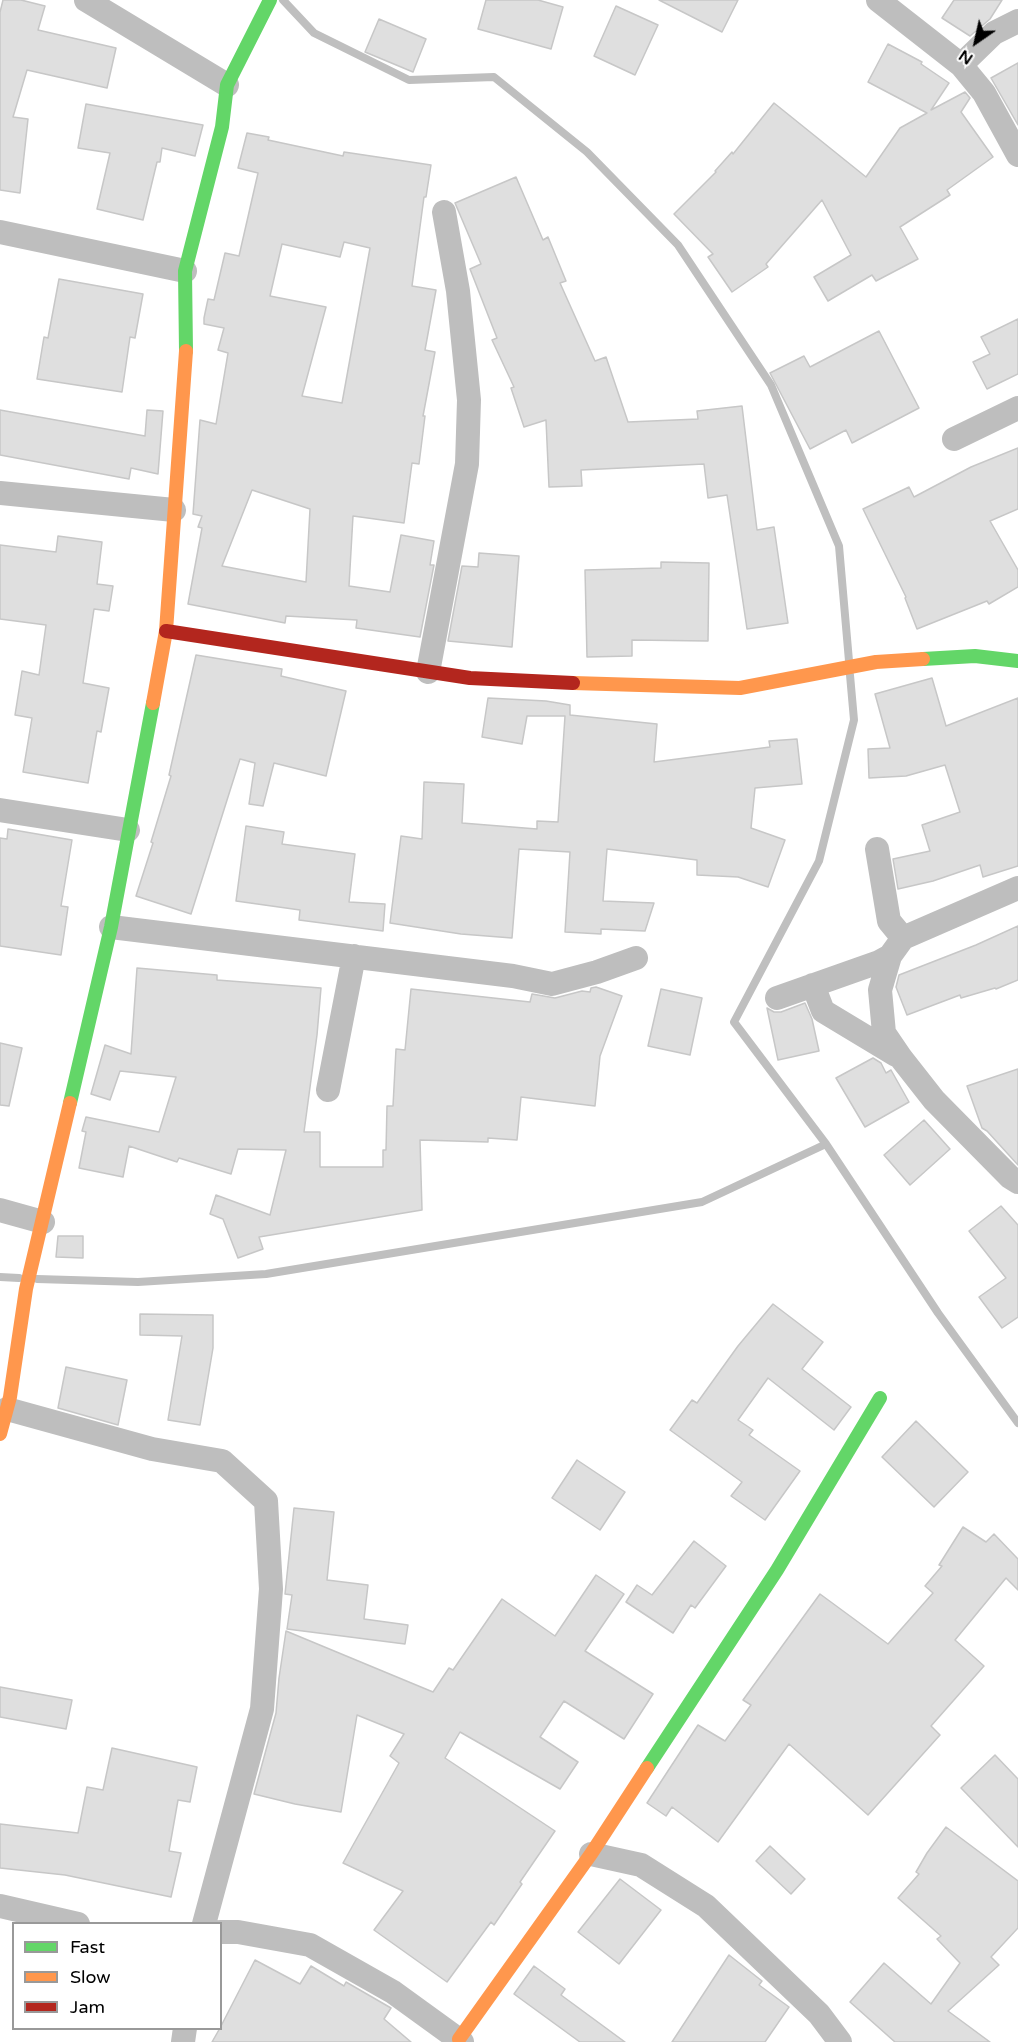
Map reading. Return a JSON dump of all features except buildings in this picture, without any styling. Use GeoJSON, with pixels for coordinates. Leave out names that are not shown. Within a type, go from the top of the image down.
{"type":"FeatureCollection","features":[{"type":"Feature","properties":{"kind":"street"},"geometry":{"type":"LineString","coordinates":[[86,0],[227,85]]}},
{"type":"Feature","properties":{"kind":"street"},"geometry":{"type":"LineString","coordinates":[[0,1434],[10,1397],[26,1289],[111,927],[166,631],[186,344],[185,271],[222,128],[227,85],[270,0]]}},
{"type":"Feature","properties":{"kind":"street"},"geometry":{"type":"LineString","coordinates":[[878,0],[961,65],[984,93],[1018,155]]}},
{"type":"Feature","properties":{"kind":"street"},"geometry":{"type":"LineString","coordinates":[[961,65],[994,33],[1018,21]]}},
{"type":"Feature","properties":{"kind":"street"},"geometry":{"type":"LineString","coordinates":[[428,672],[467,464],[469,411],[458,291],[444,212]]}},
{"type":"Feature","properties":{"kind":"street"},"geometry":{"type":"LineString","coordinates":[[0,232],[185,271]]}},
{"type":"Feature","properties":{"kind":"street"},"geometry":{"type":"LineString","coordinates":[[954,439],[1018,408]]}},
{"type":"Feature","properties":{"kind":"street"},"geometry":{"type":"LineString","coordinates":[[0,493],[174,510]]}},
{"type":"Feature","properties":{"kind":"street"},"geometry":{"type":"LineString","coordinates":[[166,631],[493,680],[628,686],[740,688],[876,662],[975,656],[1018,661]]}},
{"type":"Feature","properties":{"kind":"street"},"geometry":{"type":"LineString","coordinates":[[0,810],[128,830]]}},
{"type":"Feature","properties":{"kind":"street"},"geometry":{"type":"LineString","coordinates":[[877,849],[889,921],[896,947],[880,990],[884,1033],[934,1100],[1010,1177],[1018,1182]]}},
{"type":"Feature","properties":{"kind":"street"},"geometry":{"type":"LineString","coordinates":[[777,998],[813,985],[1018,888]]}},
{"type":"Feature","properties":{"kind":"street"},"geometry":{"type":"LineString","coordinates":[[111,927],[513,976],[552,984],[597,972],[636,958]]}},
{"type":"Feature","properties":{"kind":"street"},"geometry":{"type":"LineString","coordinates":[[328,1090],[354,956]]}},
{"type":"Feature","properties":{"kind":"street"},"geometry":{"type":"LineString","coordinates":[[813,985],[823,1011],[901,1058]]}},
{"type":"Feature","properties":{"kind":"street"},"geometry":{"type":"LineString","coordinates":[[0,1210],[43,1222]]}},
{"type":"Feature","properties":{"kind":"street"},"geometry":{"type":"LineString","coordinates":[[222,1932],[238,1932],[310,1945],[393,1992],[461,2040],[591,1854],[777,1570],[880,1398]]}},
{"type":"Feature","properties":{"kind":"street"},"geometry":{"type":"LineString","coordinates":[[7,1409],[152,1449],[222,1461],[266,1502],[271,1589],[262,1709],[204,1922]]}},
{"type":"Feature","properties":{"kind":"street"},"geometry":{"type":"LineString","coordinates":[[591,1854],[641,1865],[706,1906],[819,2014],[840,2042]]}},
{"type":"Feature","properties":{"kind":"street"},"geometry":{"type":"LineString","coordinates":[[0,1906],[73,1922]]}},
{"type":"Feature","properties":{"kind":"waterway"},"geometry":{"type":"LineString","coordinates":[[283,0],[314,33],[409,80],[494,77],[587,152],[678,245],[771,385],[839,546],[849,661]]}},
{"type":"Feature","properties":{"kind":"waterway"},"geometry":{"type":"LineString","coordinates":[[850,675],[854,720],[819,861],[734,1022],[826,1144],[938,1313],[1018,1423]]}},
{"type":"Feature","properties":{"kind":"waterway"},"geometry":{"type":"LineString","coordinates":[[37,1279],[138,1282],[266,1274],[702,1202],[826,1144]]}},
{"type":"Feature","properties":{"kind":"waterway"},"geometry":{"type":"LineString","coordinates":[[0,1277],[19,1278]]}},
{"type":"Feature","properties":{"kind":"traffic: fast"},"geometry":{"type":"LineString","coordinates":[[186,351],[185,271],[222,127],[227,85],[270,0]]}},
{"type":"Feature","properties":{"kind":"traffic: fast"},"geometry":{"type":"LineString","coordinates":[[923,659],[975,656],[1018,661]]}},
{"type":"Feature","properties":{"kind":"traffic: fast"},"geometry":{"type":"LineString","coordinates":[[70,1103],[111,927],[153,703]]}},
{"type":"Feature","properties":{"kind":"traffic: fast"},"geometry":{"type":"LineString","coordinates":[[647,1768],[777,1570],[880,1398]]}},
{"type":"Feature","properties":{"kind":"traffic: slow"},"geometry":{"type":"LineString","coordinates":[[153,703],[166,631],[186,351]]}},
{"type":"Feature","properties":{"kind":"traffic: slow"},"geometry":{"type":"LineString","coordinates":[[573,683],[740,688],[876,662],[923,659]]}},
{"type":"Feature","properties":{"kind":"traffic: slow"},"geometry":{"type":"LineString","coordinates":[[0,1434],[10,1397],[26,1289],[70,1103]]}},
{"type":"Feature","properties":{"kind":"traffic: slow"},"geometry":{"type":"LineString","coordinates":[[459,2039],[591,1854],[647,1768]]}},
{"type":"Feature","properties":{"kind":"traffic: jam"},"geometry":{"type":"LineString","coordinates":[[166,631],[470,678],[573,683]]}}]}
